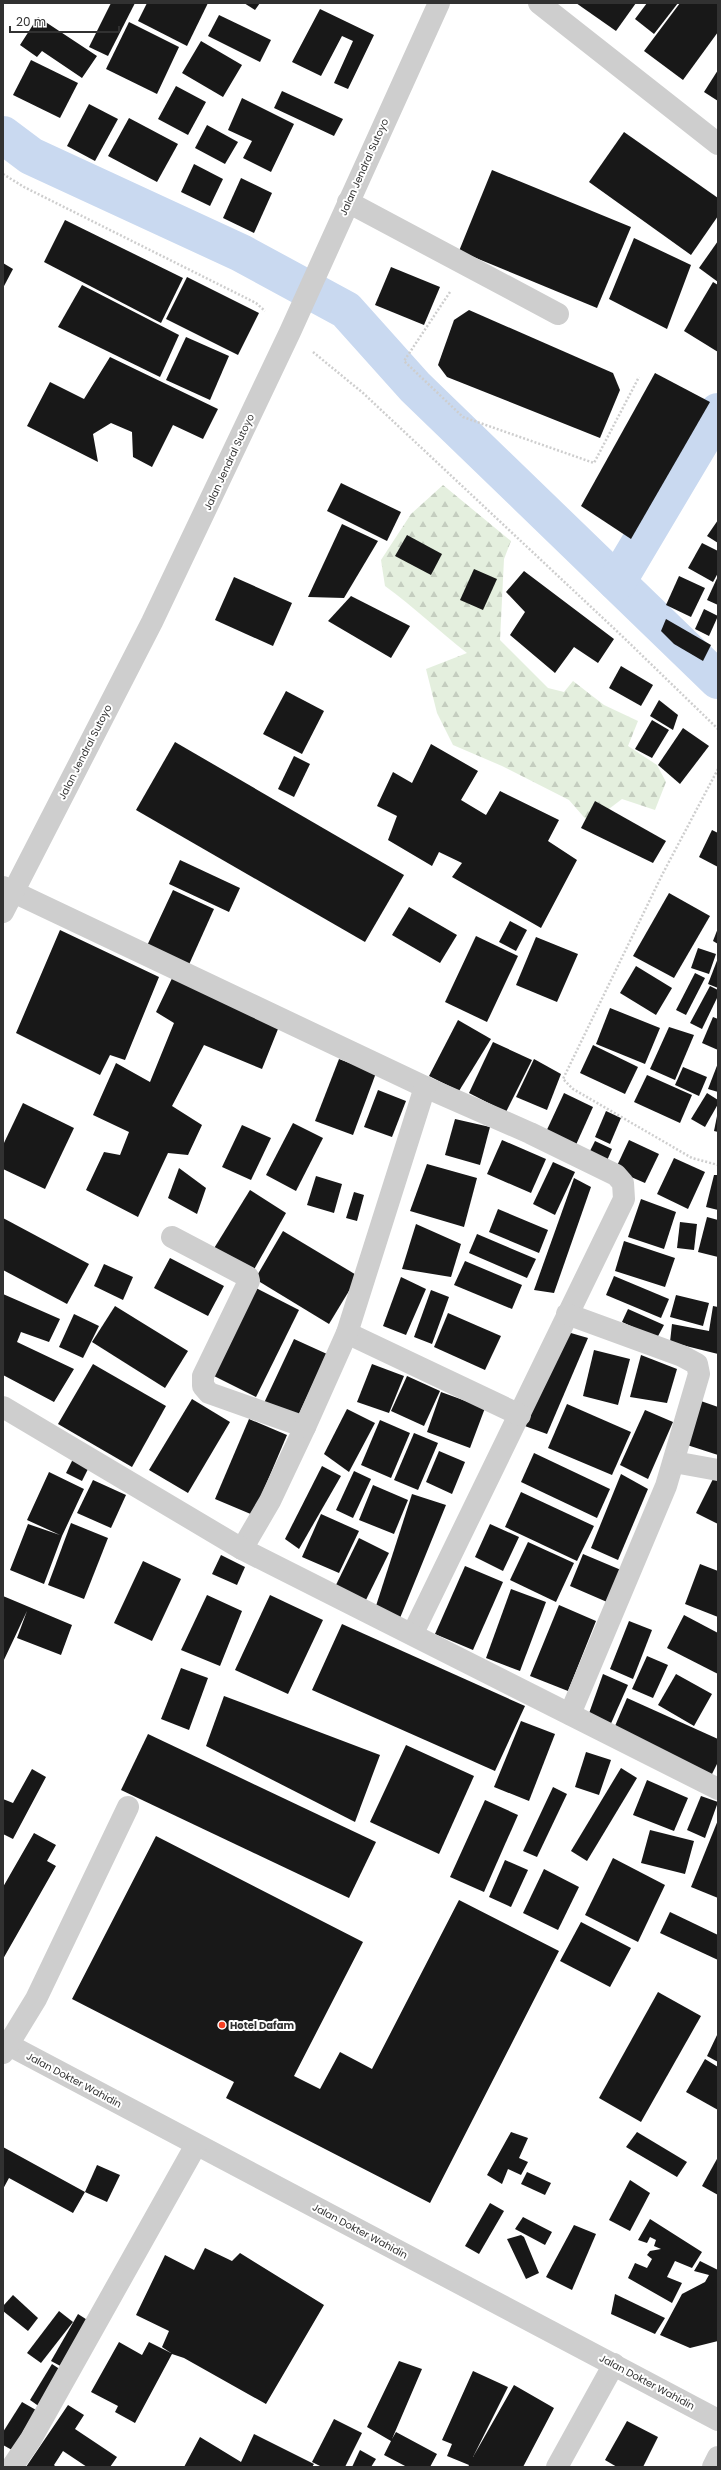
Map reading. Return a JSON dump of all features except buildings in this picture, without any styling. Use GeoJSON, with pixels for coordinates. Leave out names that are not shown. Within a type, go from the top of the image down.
{"type":"FeatureCollection","features":[{"type":"Feature","properties":{"kind":"street","name":"Jalan Jendral Sutoyo"},"geometry":{"type":"LineString","coordinates":[[3,912],[8,890],[152,622],[316,276],[348,202],[439,3]]}},
{"type":"Feature","properties":{"kind":"street"},"geometry":{"type":"LineString","coordinates":[[539,3],[718,144]]}},
{"type":"Feature","properties":{"kind":"street"},"geometry":{"type":"LineString","coordinates":[[348,202],[558,314]]}},
{"type":"Feature","properties":{"kind":"street"},"geometry":{"type":"LineString","coordinates":[[8,890],[425,1087],[530,1133],[616,1175],[623,1183],[624,1199],[413,1633]]}},
{"type":"Feature","properties":{"kind":"street"},"geometry":{"type":"LineString","coordinates":[[242,1549],[270,1501],[347,1334],[425,1087]]}},
{"type":"Feature","properties":{"kind":"street"},"geometry":{"type":"LineString","coordinates":[[172,1236],[248,1277],[248,1281],[203,1376],[203,1386],[209,1393],[305,1427]]}},
{"type":"Feature","properties":{"kind":"street"},"geometry":{"type":"LineString","coordinates":[[568,1314],[682,1356],[697,1364],[699,1369],[698,1380],[674,1462],[570,1714]]}},
{"type":"Feature","properties":{"kind":"street"},"geometry":{"type":"LineString","coordinates":[[347,1334],[520,1415]]}},
{"type":"Feature","properties":{"kind":"street"},"geometry":{"type":"LineString","coordinates":[[3,1407],[242,1549],[413,1633],[718,1789]]}},
{"type":"Feature","properties":{"kind":"street"},"geometry":{"type":"LineString","coordinates":[[674,1462],[718,1470]]}},
{"type":"Feature","properties":{"kind":"street"},"geometry":{"type":"LineString","coordinates":[[5,2047],[36,1999],[128,1807]]}},
{"type":"Feature","properties":{"kind":"street","name":"Jalan Dokter Wahidin"},"geometry":{"type":"LineString","coordinates":[[5,2047],[196,2145],[718,2420]]}},
{"type":"Feature","properties":{"kind":"street"},"geometry":{"type":"LineString","coordinates":[[12,2467],[31,2439],[196,2145]]}},
{"type":"Feature","properties":{"kind":"street"},"geometry":{"type":"LineString","coordinates":[[557,2467],[614,2364]]}},
{"type":"Feature","properties":{"kind":"street"},"geometry":{"type":"LineString","coordinates":[[713,2467],[718,2456]]}},
{"type":"Feature","properties":{"kind":"path"},"geometry":{"type":"LineString","coordinates":[[3,174],[24,187],[256,303],[363,393],[621,635],[718,729]]}},
{"type":"Feature","properties":{"kind":"path"},"geometry":{"type":"LineString","coordinates":[[468,266],[404,361],[463,417],[594,463],[639,377]]}},
{"type":"Feature","properties":{"kind":"path"},"geometry":{"type":"LineString","coordinates":[[718,769],[662,875],[563,1079],[573,1089],[692,1158],[718,1165]]}},
{"type":"Feature","properties":{"kind":"green space"},"geometry":{"type":"Polygon","coordinates":[[[443,485],[511,541],[504,559],[500,640],[548,688],[564,692],[573,681],[604,705],[638,721],[628,746],[657,765],[666,782],[655,810],[622,799],[601,815],[596,831],[569,800],[502,766],[453,745],[437,713],[426,669],[467,653],[385,586],[381,560],[411,514],[443,485]]]}},
{"type":"Feature","properties":{"kind":"waterway"},"geometry":{"type":"LineString","coordinates":[[3,135],[31,156],[241,253],[346,310],[415,387],[718,680]]}},
{"type":"Feature","properties":{"kind":"waterway"},"geometry":{"type":"LineString","coordinates":[[617,582],[718,412]]}},
{"type":"Feature","properties":{"kind":"place","name":"Hotel Dafam"},"geometry":{"type":"Point","coordinates":[222,2025]}}]}
